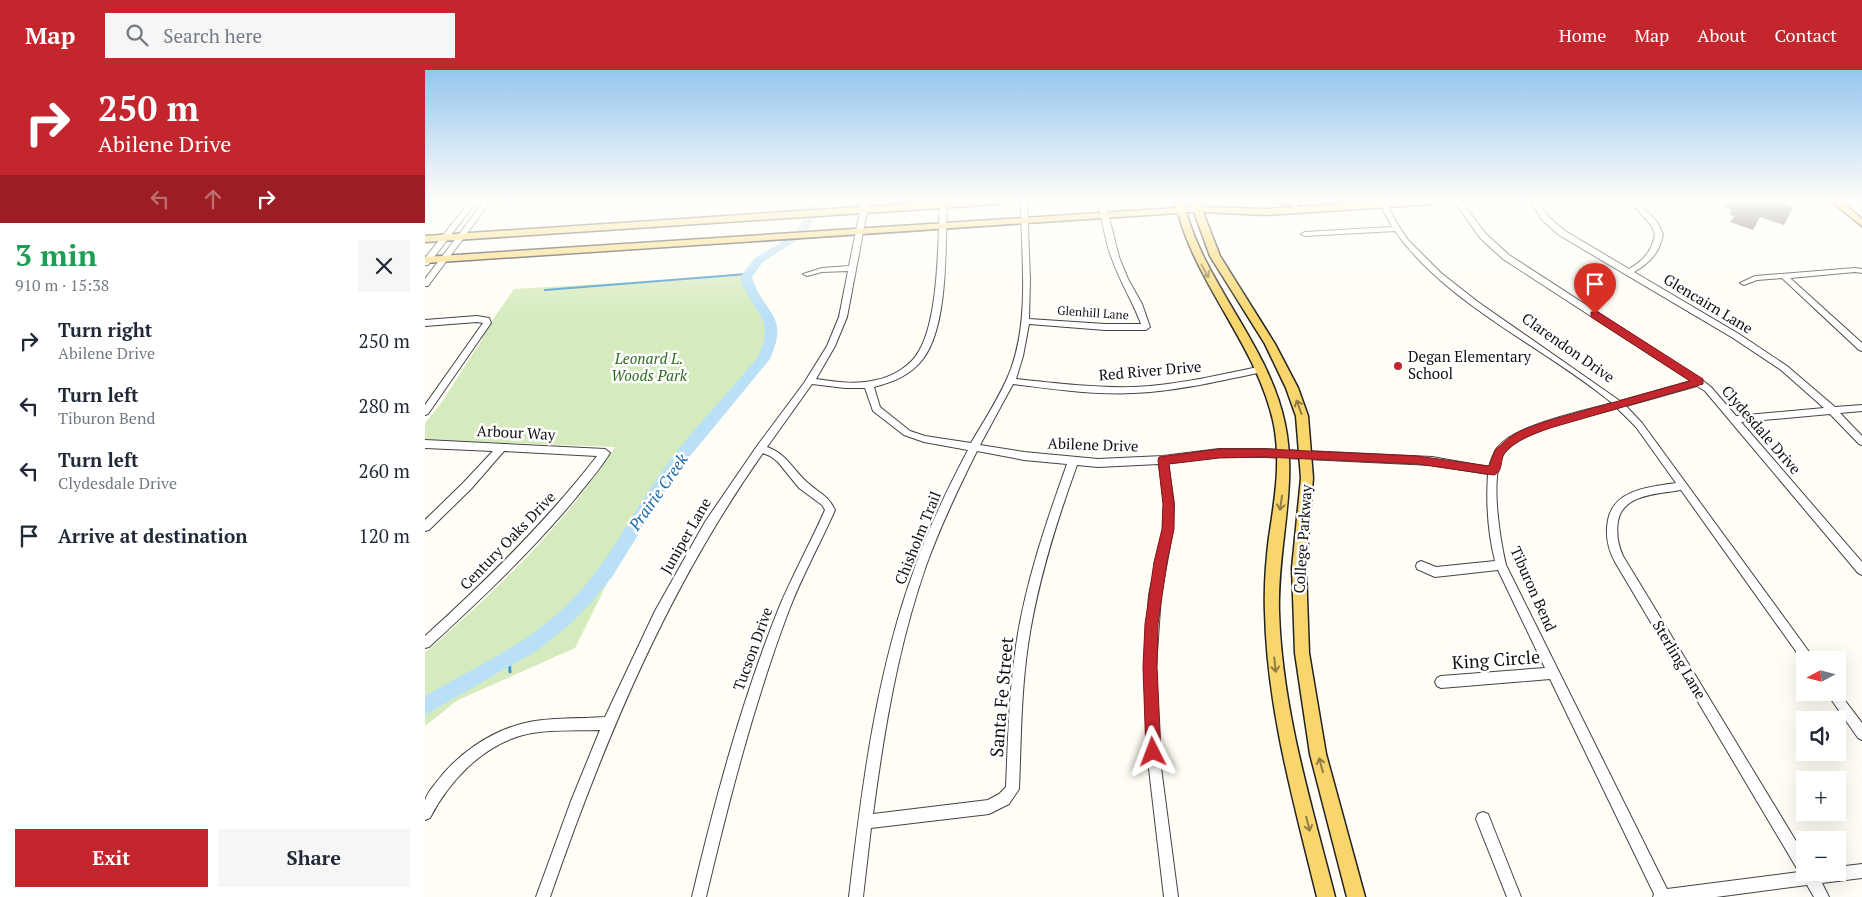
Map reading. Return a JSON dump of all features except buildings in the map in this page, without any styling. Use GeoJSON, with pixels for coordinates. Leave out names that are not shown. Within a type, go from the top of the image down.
{"type":"FeatureCollection","features":[{"type":"Feature","properties":{"kind":"main road"},"geometry":{"type":"LineString","coordinates":[[587,249],[593,240]]}},
{"type":"Feature","properties":{"kind":"main road"},"geometry":{"type":"LineString","coordinates":[[426,261],[730,240]]}},
{"type":"Feature","properties":{"kind":"main road","name":"College Parkway"},"geometry":{"type":"LineString","coordinates":[[1190,240],[1201,265],[1262,369],[1270,390],[1281,433],[1284,454],[1282,498],[1273,570],[1274,662],[1279,701],[1292,760],[1326,897]]}},
{"type":"Feature","properties":{"kind":"main road","name":"College Parkway"},"geometry":{"type":"LineString","coordinates":[[1209,240],[1215,256],[1270,344],[1292,388],[1302,416],[1305,437],[1307,492],[1299,568],[1302,652],[1318,754],[1356,897]]}},
{"type":"Feature","properties":{"kind":"main road"},"geometry":{"type":"LineString","coordinates":[[1270,390],[1292,388]]}},
{"type":"Feature","properties":{"kind":"street"},"geometry":{"type":"LineString","coordinates":[[426,261],[444,240]]}},
{"type":"Feature","properties":{"kind":"street"},"geometry":{"type":"LineString","coordinates":[[425,284],[459,240]]}},
{"type":"Feature","properties":{"kind":"street","name":"Juniper Lane"},"geometry":{"type":"LineString","coordinates":[[543,897],[576,804],[608,723],[636,662],[682,572],[728,493],[820,367],[837,334],[843,317],[858,240]]}},
{"type":"Feature","properties":{"kind":"street"},"geometry":{"type":"LineString","coordinates":[[810,381],[845,386],[869,385],[895,376],[908,369],[917,360],[924,350],[933,323],[942,240]]}},
{"type":"Feature","properties":{"kind":"street","name":"Chisholm Trail"},"geometry":{"type":"LineString","coordinates":[[857,897],[866,822],[885,702],[914,586],[928,546],[974,448],[1010,381],[1019,356],[1025,320],[1027,284],[1025,240]]}},
{"type":"Feature","properties":{"kind":"street","name":"Glenhill Lane"},"geometry":{"type":"LineString","coordinates":[[1025,320],[1112,328],[1146,326],[1138,304],[1124,279],[1110,240]]}},
{"type":"Feature","properties":{"kind":"street","name":"Clarendon Drive"},"geometry":{"type":"LineString","coordinates":[[1405,240],[1418,256],[1445,281],[1619,404],[1639,425],[1803,651]]}},
{"type":"Feature","properties":{"kind":"street","name":"Clydesdale Drive"},"geometry":{"type":"LineString","coordinates":[[1487,240],[1506,257],[1699,382],[1734,419],[1862,570]]}},
{"type":"Feature","properties":{"kind":"street","name":"Glencairn Lane"},"geometry":{"type":"LineString","coordinates":[[1573,240],[1784,368],[1832,410],[1862,442]]}},
{"type":"Feature","properties":{"kind":"street"},"geometry":{"type":"LineString","coordinates":[[1628,273],[1647,262],[1653,253],[1657,240]]}},
{"type":"Feature","properties":{"kind":"street"},"geometry":{"type":"LineString","coordinates":[[807,274],[822,270],[853,268]]}},
{"type":"Feature","properties":{"kind":"street"},"geometry":{"type":"LineString","coordinates":[[1744,283],[1755,278],[1861,269]]}},
{"type":"Feature","properties":{"kind":"street"},"geometry":{"type":"LineString","coordinates":[[1784,276],[1862,348]]}},
{"type":"Feature","properties":{"kind":"street"},"geometry":{"type":"LineString","coordinates":[[425,323],[477,319],[486,320],[487,324],[425,412]]}},
{"type":"Feature","properties":{"kind":"street","name":"Red River Drive"},"geometry":{"type":"LineString","coordinates":[[1010,381],[1086,390],[1137,390],[1186,385],[1262,369]]}},
{"type":"Feature","properties":{"kind":"street","name":"Tiburon Bend"},"geometry":{"type":"LineString","coordinates":[[1661,897],[1501,565],[1493,524],[1494,471],[1499,453],[1514,439],[1524,434],[1619,404],[1699,382]]}},
{"type":"Feature","properties":{"kind":"street","name":"Abilene Drive"},"geometry":{"type":"LineString","coordinates":[[869,385],[876,409],[907,433],[924,439],[1024,456],[1098,463],[1163,460],[1219,454],[1284,454],[1432,461],[1494,471]]}},
{"type":"Feature","properties":{"kind":"street"},"geometry":{"type":"LineString","coordinates":[[1734,419],[1862,408]]}},
{"type":"Feature","properties":{"kind":"street","name":"Arbour Way"},"geometry":{"type":"LineString","coordinates":[[425,444],[605,453]]}},
{"type":"Feature","properties":{"kind":"street"},"geometry":{"type":"LineString","coordinates":[[425,527],[467,486],[501,448]]}},
{"type":"Feature","properties":{"kind":"street","name":"Tucson Drive"},"geometry":{"type":"LineString","coordinates":[[699,897],[732,762],[763,666],[784,608],[830,510],[826,502],[803,485],[781,459],[760,449]]}},
{"type":"Feature","properties":{"kind":"street","name":"Century Oaks Drive"},"geometry":{"type":"LineString","coordinates":[[425,643],[484,590],[545,528],[605,453]]}},
{"type":"Feature","properties":{"kind":"street"},"geometry":{"type":"LineString","coordinates":[[1163,460],[1169,504],[1168,529],[1155,595],[1150,676],[1153,752],[1171,897]]}},
{"type":"Feature","properties":{"kind":"street","name":"Santa Fe Street"},"geometry":{"type":"LineString","coordinates":[[866,822],[989,807],[1004,799],[1012,789],[1018,674],[1023,644],[1051,528],[1073,461]]}},
{"type":"Feature","properties":{"kind":"street","name":"Sterling Lane"},"geometry":{"type":"LineString","coordinates":[[1684,486],[1631,496],[1617,506],[1613,514],[1611,540],[1619,559],[1796,853]]}},
{"type":"Feature","properties":{"kind":"street"},"geometry":{"type":"LineString","coordinates":[[1421,566],[1435,572],[1501,565]]}},
{"type":"Feature","properties":{"kind":"street","name":"King Circle"},"geometry":{"type":"LineString","coordinates":[[1441,682],[1554,673]]}},
{"type":"Feature","properties":{"kind":"street"},"geometry":{"type":"LineString","coordinates":[[1838,701],[1862,734]]}},
{"type":"Feature","properties":{"kind":"street"},"geometry":{"type":"LineString","coordinates":[[425,813],[437,790],[449,776],[489,744],[511,733],[524,728],[608,723]]}},
{"type":"Feature","properties":{"kind":"street"},"geometry":{"type":"LineString","coordinates":[[1483,819],[1514,897]]}},
{"type":"Feature","properties":{"kind":"street"},"geometry":{"type":"LineString","coordinates":[[1846,872],[1862,871]]}},
{"type":"Feature","properties":{"kind":"street"},"geometry":{"type":"LineString","coordinates":[[1661,897],[1796,875]]}},
{"type":"Feature","properties":{"kind":"street","name":"Sterling Lane"},"geometry":{"type":"LineString","coordinates":[[1813,881],[1822,897]]}},
{"type":"Feature","properties":{"kind":"green space","name":"Leonard L. Woods Park"},"geometry":{"type":"Polygon","coordinates":[[[750,275],[751,290],[773,316],[776,341],[765,363],[701,437],[659,494],[614,569],[575,648],[458,700],[425,726],[425,653],[503,582],[551,530],[574,504],[615,447],[425,440],[425,423],[440,405],[483,338],[480,338],[514,289],[750,275]]]}},
{"type":"Feature","properties":{"kind":"waterway","name":"Prairie Creek"},"geometry":{"type":"LineString","coordinates":[[425,706],[532,644],[564,619],[584,599],[606,572],[672,468],[764,359],[771,344],[773,332],[771,322],[755,299],[746,277],[759,260],[791,240]]}},
{"type":"Feature","properties":{"kind":"waterway"},"geometry":{"type":"LineString","coordinates":[[545,290],[747,274]]}},
{"type":"Feature","properties":{"kind":"waterway"},"geometry":{"type":"LineString","coordinates":[[509,658],[510,672]]}},
{"type":"Feature","properties":{"kind":"place","name":"Degan Elementary School"},"geometry":{"type":"Point","coordinates":[1398,366]}},
{"type":"Feature","properties":{"kind":"route"},"geometry":{"type":"LineString","coordinates":[[1153,752],[1150,667],[1152,624],[1160,562],[1168,529],[1169,504],[1163,460],[1204,455],[1265,453],[1432,461],[1494,471],[1499,453],[1514,439],[1524,434],[1547,425],[1699,382],[1595,314]]}}]}
